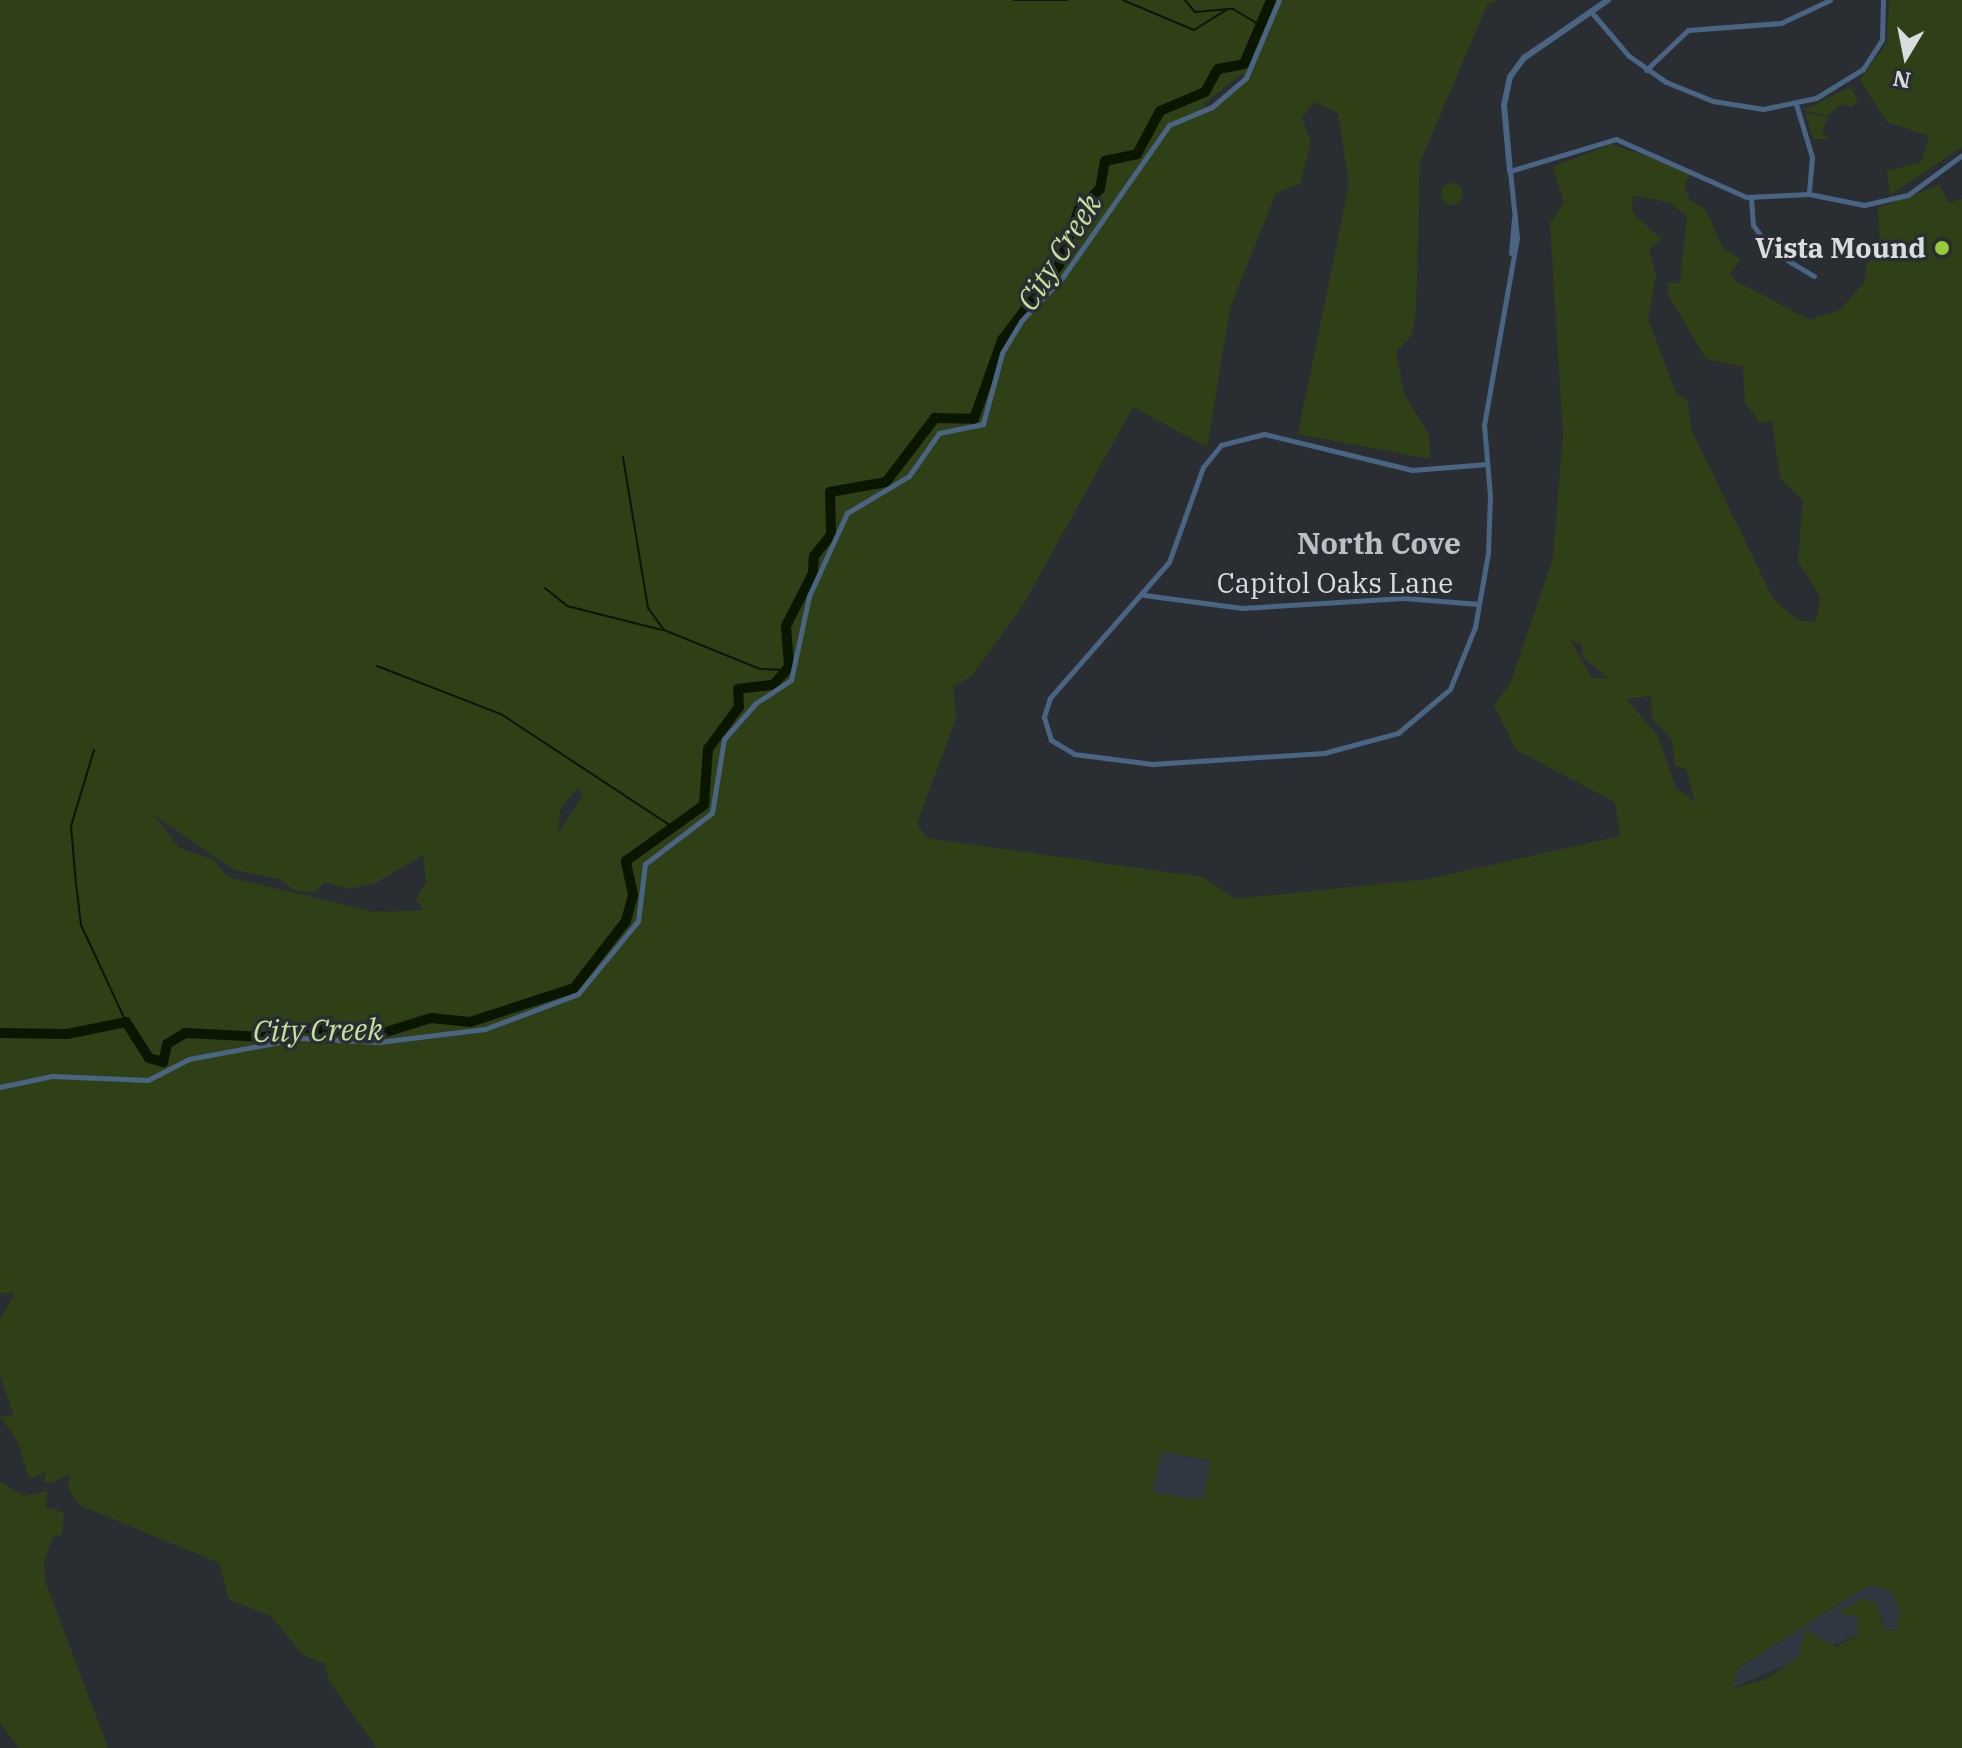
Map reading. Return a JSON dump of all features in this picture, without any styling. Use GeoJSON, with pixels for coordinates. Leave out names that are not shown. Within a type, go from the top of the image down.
{"type":"FeatureCollection","features":[{"type":"Feature","properties":{"kind":"street"},"geometry":{"type":"LineString","coordinates":[[0,1087],[52,1076],[141,1081],[189,1059],[301,1038],[378,1042],[485,1029],[578,994],[638,921],[645,864],[712,813],[724,739],[756,703],[791,680],[809,596],[847,513],[909,476],[939,433],[983,424],[1002,353],[1021,321],[1062,278],[1169,125],[1208,110],[1246,78],[1279,0]]}},
{"type":"Feature","properties":{"kind":"street"},"geometry":{"type":"LineString","coordinates":[[1487,464],[1412,470],[1279,437],[1231,440],[1203,467],[1182,540],[1144,595],[1050,698],[1047,734],[1066,752],[1152,764],[1277,758],[1369,743],[1422,719],[1450,689],[1479,604],[1491,529],[1485,413],[1511,254],[1514,217],[1504,105],[1510,77],[1530,54],[1593,14],[1608,0]]}},
{"type":"Feature","properties":{"kind":"street"},"geometry":{"type":"LineString","coordinates":[[1646,70],[1688,30],[1781,23],[1830,0]]}},
{"type":"Feature","properties":{"kind":"street"},"geometry":{"type":"LineString","coordinates":[[1593,14],[1646,70],[1725,105],[1796,104],[1868,64],[1884,33],[1883,0]]}},
{"type":"Feature","properties":{"kind":"street"},"geometry":{"type":"LineString","coordinates":[[1796,104],[1812,157],[1809,194]]}},
{"type":"Feature","properties":{"kind":"street"},"geometry":{"type":"LineString","coordinates":[[1510,171],[1616,139],[1751,198],[1809,194],[1854,205],[1891,201],[1962,155]]}},
{"type":"Feature","properties":{"kind":"street"},"geometry":{"type":"LineString","coordinates":[[1751,198],[1758,234],[1781,260],[1814,276]]}},
{"type":"Feature","properties":{"kind":"street","name":"Capitol Oaks Lane"},"geometry":{"type":"LineString","coordinates":[[1144,595],[1242,608],[1404,598],[1479,604]]}},
{"type":"Feature","properties":{"kind":"shaded area"},"geometry":{"type":"Polygon","coordinates":[[[1161,1451],[1211,1461],[1203,1503],[1153,1493],[1161,1451]]]}},
{"type":"Feature","properties":{"kind":"shaded area"},"geometry":{"type":"Polygon","coordinates":[[[1869,1585],[1891,1591],[1900,1610],[1897,1630],[1885,1631],[1881,1614],[1839,1613],[1859,1617],[1857,1635],[1732,1688],[1738,1668],[1869,1585]]]}},
{"type":"Feature","properties":{"kind":"green space"},"geometry":{"type":"Polygon","coordinates":[[[0,0],[1498,0],[1487,5],[1420,162],[1416,310],[1412,335],[1396,352],[1404,394],[1429,435],[1430,459],[1298,434],[1349,184],[1338,113],[1314,102],[1302,118],[1311,142],[1300,184],[1276,193],[1230,308],[1207,447],[1133,407],[1023,605],[971,677],[953,686],[956,719],[917,823],[926,838],[1202,877],[1236,899],[1428,879],[1620,836],[1615,802],[1516,750],[1494,705],[1510,684],[1553,558],[1563,435],[1550,223],[1564,203],[1553,167],[1611,144],[1691,172],[1684,187],[1690,200],[1706,210],[1722,247],[1741,260],[1730,273],[1736,281],[1810,320],[1840,310],[1864,282],[1867,262],[1881,258],[1878,208],[1939,185],[1948,203],[1962,199],[1962,1748],[377,1748],[329,1681],[325,1664],[304,1656],[271,1616],[229,1600],[219,1563],[79,1505],[68,1488],[70,1473],[55,1482],[44,1482],[46,1472],[29,1479],[18,1442],[0,1416],[14,1416],[0,1375],[0,1320],[15,1293],[0,1293],[0,0]],[[1241,74],[1205,103],[1207,111],[1247,81],[1241,74]],[[1633,195],[1632,212],[1661,239],[1649,249],[1656,275],[1648,319],[1676,393],[1688,401],[1691,429],[1773,599],[1799,621],[1816,622],[1820,597],[1798,561],[1803,501],[1780,478],[1772,420],[1760,423],[1745,402],[1743,366],[1706,359],[1669,296],[1667,283],[1680,283],[1687,216],[1670,203],[1633,195]],[[1570,640],[1592,678],[1608,678],[1582,656],[1582,644],[1570,640]],[[1651,696],[1626,699],[1657,734],[1676,788],[1695,802],[1686,769],[1675,766],[1672,740],[1652,718],[1651,696]],[[577,788],[560,810],[558,834],[583,795],[577,788]],[[153,814],[179,848],[214,860],[228,877],[374,912],[424,910],[416,900],[426,882],[423,855],[375,883],[349,889],[325,882],[314,892],[295,891],[280,879],[234,870],[153,814]],[[1162,1452],[1152,1492],[1203,1500],[1210,1460],[1162,1452]],[[1869,1585],[1738,1668],[1733,1688],[1764,1680],[1799,1657],[1805,1629],[1836,1647],[1857,1635],[1859,1617],[1837,1614],[1862,1598],[1876,1602],[1885,1631],[1897,1630],[1900,1610],[1891,1591],[1869,1585]]]}},
{"type":"Feature","properties":{"kind":"green space"},"geometry":{"type":"Polygon","coordinates":[[[1889,0],[1962,0],[1962,147],[1890,195],[1887,171],[1921,162],[1929,136],[1887,122],[1860,80],[1887,43],[1889,0]]]}},
{"type":"Feature","properties":{"kind":"green space"},"geometry":{"type":"Polygon","coordinates":[[[1850,87],[1858,100],[1852,107],[1841,104],[1827,116],[1804,110],[1850,87]]]}},
{"type":"Feature","properties":{"kind":"green space"},"geometry":{"type":"Polygon","coordinates":[[[1805,112],[1828,118],[1822,133],[1831,139],[1813,139],[1805,112]]]}},
{"type":"Feature","properties":{"kind":"green space"},"geometry":{"type":"Polygon","coordinates":[[[1448,183],[1456,183],[1463,194],[1456,205],[1448,205],[1441,198],[1441,190],[1448,183]]]}},
{"type":"Feature","properties":{"kind":"green space"},"geometry":{"type":"Polygon","coordinates":[[[0,1482],[25,1496],[47,1491],[46,1507],[64,1513],[62,1535],[53,1536],[44,1561],[45,1581],[108,1748],[19,1748],[0,1723],[0,1482]]]}},
{"type":"Feature","properties":{"kind":"waterway"},"geometry":{"type":"LineString","coordinates":[[1014,0],[1067,0]]}},
{"type":"Feature","properties":{"kind":"waterway"},"geometry":{"type":"LineString","coordinates":[[1123,0],[1194,30],[1226,10]]}},
{"type":"Feature","properties":{"kind":"waterway"},"geometry":{"type":"LineString","coordinates":[[1185,0],[1195,12],[1233,9],[1261,26]]}},
{"type":"Feature","properties":{"kind":"waterway","name":"City Creek"},"geometry":{"type":"LineString","coordinates":[[0,1033],[67,1034],[126,1022],[149,1058],[163,1062],[167,1044],[185,1033],[264,1037],[299,1028],[386,1032],[431,1018],[470,1022],[574,988],[626,921],[633,895],[626,861],[704,805],[708,749],[739,707],[738,689],[773,685],[789,667],[786,626],[813,573],[814,556],[831,535],[830,492],[886,482],[935,418],[974,419],[1002,340],[1059,265],[1079,209],[1100,189],[1105,161],[1137,154],[1160,111],[1205,92],[1218,69],[1244,64],[1271,0]]}},
{"type":"Feature","properties":{"kind":"waterway"},"geometry":{"type":"LineString","coordinates":[[623,457],[648,608],[664,630],[760,669],[787,670]]}},
{"type":"Feature","properties":{"kind":"waterway"},"geometry":{"type":"LineString","coordinates":[[545,588],[567,606],[662,630]]}},
{"type":"Feature","properties":{"kind":"waterway"},"geometry":{"type":"LineString","coordinates":[[377,666],[501,714],[674,828]]}},
{"type":"Feature","properties":{"kind":"waterway"},"geometry":{"type":"LineString","coordinates":[[94,750],[71,826],[76,884],[81,925],[126,1022]]}},
{"type":"Feature","properties":{"kind":"place","name":"Vista Mound"},"geometry":{"type":"Point","coordinates":[1942,248]}},
{"type":"Feature","properties":{"kind":"district","name":"North Cove"},"geometry":{"type":"Point","coordinates":[1379,543]}}]}
